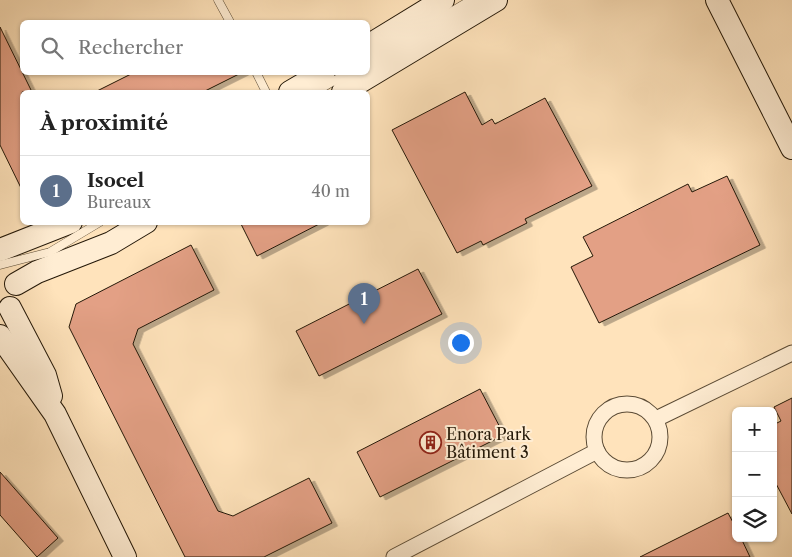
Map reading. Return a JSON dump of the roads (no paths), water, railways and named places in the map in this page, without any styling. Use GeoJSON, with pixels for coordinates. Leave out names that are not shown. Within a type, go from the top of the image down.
{"type":"FeatureCollection","features":[{"type":"Feature","properties":{"kind":"main road"},"geometry":{"type":"LineString","coordinates":[[370,45],[443,0]]}},
{"type":"Feature","properties":{"kind":"main road"},"geometry":{"type":"LineString","coordinates":[[346,90],[496,0]]}},
{"type":"Feature","properties":{"kind":"main road"},"geometry":{"type":"LineString","coordinates":[[717,0],[792,148]]}},
{"type":"Feature","properties":{"kind":"main road"},"geometry":{"type":"LineString","coordinates":[[293,90],[319,75]]}},
{"type":"Feature","properties":{"kind":"main road"},"geometry":{"type":"LineString","coordinates":[[5,264],[66,225]]}},
{"type":"Feature","properties":{"kind":"main road"},"geometry":{"type":"LineString","coordinates":[[5,264],[38,272],[111,243],[141,225]]}},
{"type":"Feature","properties":{"kind":"main road"},"geometry":{"type":"LineString","coordinates":[[5,264],[15,296],[5,313],[29,340],[45,375],[55,414]]}},
{"type":"Feature","properties":{"kind":"main road"},"geometry":{"type":"LineString","coordinates":[[0,336],[55,414],[125,557]]}},
{"type":"Feature","properties":{"kind":"street"},"geometry":{"type":"LineString","coordinates":[[656,419],[792,354]]}},
{"type":"Feature","properties":{"kind":"street"},"geometry":{"type":"LineString","coordinates":[[626,403],[638,405],[648,410],[656,419],[660,429],[661,440],[658,451],[643,467],[622,470],[607,463],[596,451],[594,440],[598,419],[615,405],[626,403]]}},
{"type":"Feature","properties":{"kind":"street"},"geometry":{"type":"LineString","coordinates":[[394,557],[596,451]]}},
{"type":"Feature","properties":{"kind":"lane"},"geometry":{"type":"LineString","coordinates":[[218,0],[229,20]]}},
{"type":"Feature","properties":{"kind":"lane"},"geometry":{"type":"LineString","coordinates":[[370,60],[471,0]]}},
{"type":"Feature","properties":{"kind":"lane"},"geometry":{"type":"LineString","coordinates":[[258,75],[265,90]]}},
{"type":"Feature","properties":{"kind":"lane"},"geometry":{"type":"LineString","coordinates":[[319,90],[344,75]]}},
{"type":"Feature","properties":{"kind":"lane"},"geometry":{"type":"LineString","coordinates":[[5,264],[50,252],[95,225]]}},
{"type":"Feature","properties":{"kind":"lane"},"geometry":{"type":"LineString","coordinates":[[38,272],[50,252]]}},
{"type":"Feature","properties":{"kind":"place","name":"Isocel"},"geometry":{"type":"Point","coordinates":[364,324]}},
{"type":"Feature","properties":{"kind":"place","name":"Enora Park Bâtiment 3"},"geometry":{"type":"Point","coordinates":[430,443]}}]}
